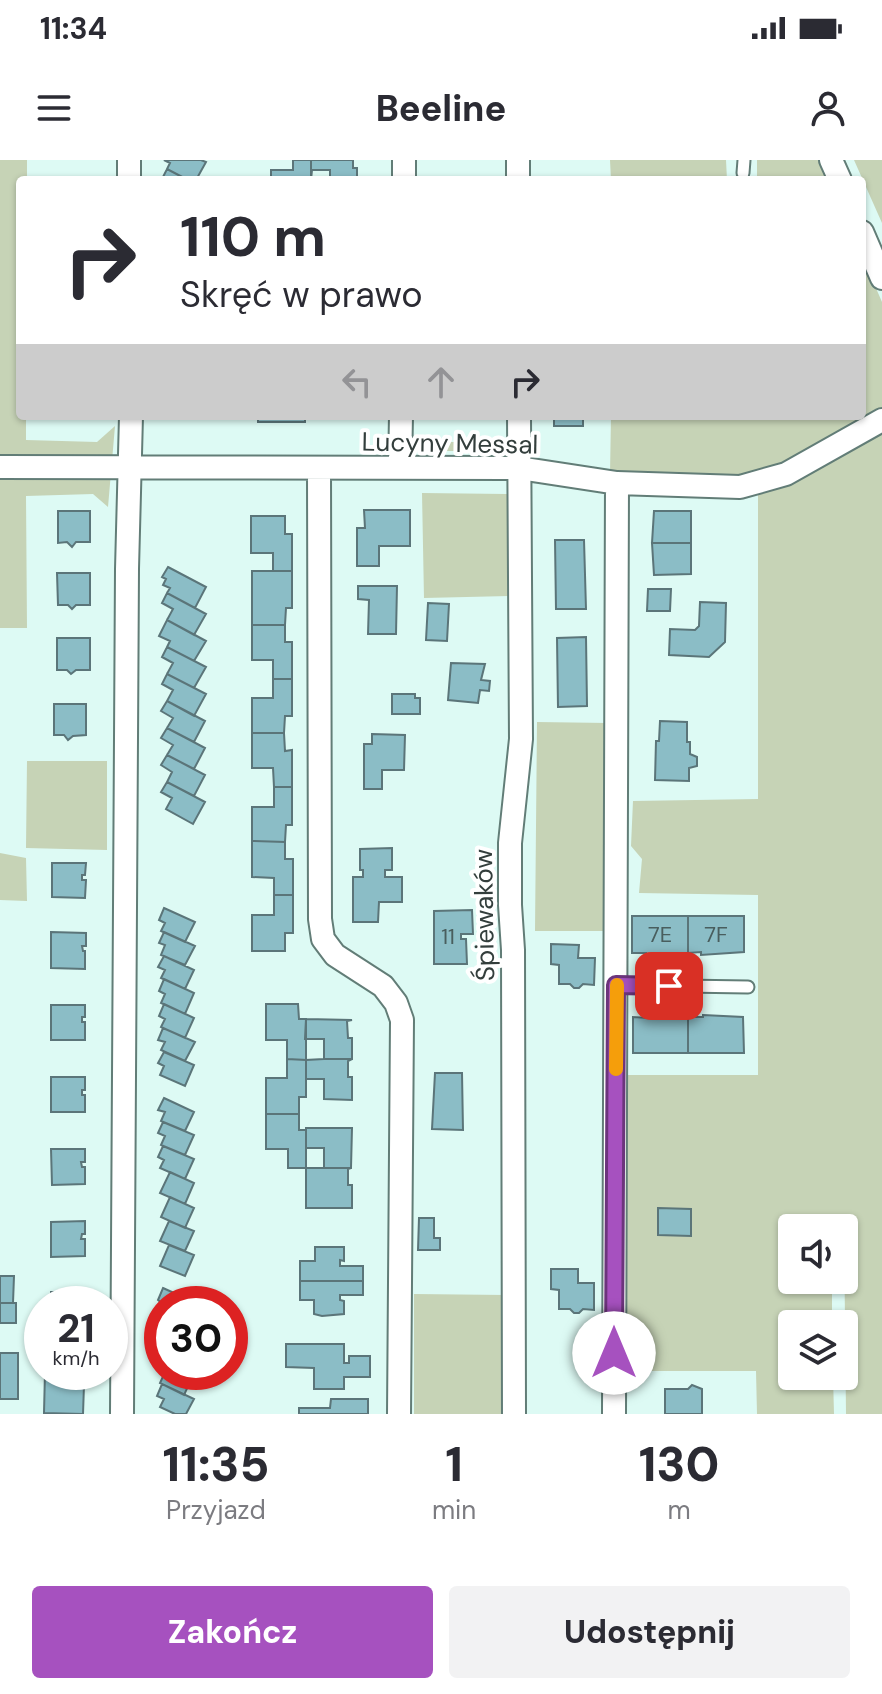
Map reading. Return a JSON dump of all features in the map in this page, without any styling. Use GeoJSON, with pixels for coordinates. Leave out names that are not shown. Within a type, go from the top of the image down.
{"type":"FeatureCollection","features":[{"type":"Feature","properties":{"kind":"street"},"geometry":{"type":"LineString","coordinates":[[866,241],[882,278]]}},
{"type":"Feature","properties":{"kind":"street"},"geometry":{"type":"LineString","coordinates":[[122,1414],[127,569],[131,420]]}},
{"type":"Feature","properties":{"kind":"street"},"geometry":{"type":"LineString","coordinates":[[400,468],[401,420]]}},
{"type":"Feature","properties":{"kind":"street","name":"Śpiewaków"},"geometry":{"type":"LineString","coordinates":[[514,1414],[510,843],[521,739],[519,420]]}},
{"type":"Feature","properties":{"kind":"street","name":"Lucyny Messal"},"geometry":{"type":"LineString","coordinates":[[0,467],[519,468],[617,483],[740,487],[786,474],[882,420]]}},
{"type":"Feature","properties":{"kind":"street"},"geometry":{"type":"LineString","coordinates":[[319,469],[320,919],[323,939],[335,955],[383,986],[396,1003],[402,1020],[399,1414]]}},
{"type":"Feature","properties":{"kind":"street"},"geometry":{"type":"LineString","coordinates":[[614,1414],[617,483]]}},
{"type":"Feature","properties":{"kind":"lane"},"geometry":{"type":"LineString","coordinates":[[616,985],[748,987]]}},
{"type":"Feature","properties":{"kind":"green space"},"geometry":{"type":"Polygon","coordinates":[[[0,160],[27,160],[27,176],[16,176],[16,420],[26,420],[26,440],[97,442],[115,426],[108,507],[93,494],[26,496],[27,628],[0,628],[0,160]]]}},
{"type":"Feature","properties":{"kind":"green space"},"geometry":{"type":"Polygon","coordinates":[[[610,160],[726,160],[727,176],[611,176],[610,160]]]}},
{"type":"Feature","properties":{"kind":"green space"},"geometry":{"type":"Polygon","coordinates":[[[757,160],[819,160],[827,176],[757,176],[757,160]]]}},
{"type":"Feature","properties":{"kind":"green space"},"geometry":{"type":"Polygon","coordinates":[[[854,160],[882,160],[882,223],[866,187],[866,176],[861,176],[854,160]]]}},
{"type":"Feature","properties":{"kind":"green space"},"geometry":{"type":"Polygon","coordinates":[[[866,265],[882,302],[882,407],[866,416],[866,265]]]}},
{"type":"Feature","properties":{"kind":"green space"},"geometry":{"type":"Polygon","coordinates":[[[611,420],[859,420],[790,459],[734,479],[610,474],[611,420]]]}},
{"type":"Feature","properties":{"kind":"green space"},"geometry":{"type":"Polygon","coordinates":[[[882,429],[882,1414],[846,1414],[846,1390],[858,1390],[858,1310],[845,1310],[845,1294],[858,1294],[858,1214],[778,1214],[778,1294],[832,1294],[832,1310],[778,1310],[778,1390],[833,1390],[834,1414],[757,1414],[756,1371],[621,1371],[622,1075],[758,1075],[758,895],[639,893],[642,859],[631,846],[633,801],[758,799],[758,494],[787,483],[882,429]]]}},
{"type":"Feature","properties":{"kind":"green space"},"geometry":{"type":"Polygon","coordinates":[[[419,435],[426,442],[484,442],[489,438],[498,447],[494,451],[421,451],[419,435]]]}},
{"type":"Feature","properties":{"kind":"green space"},"geometry":{"type":"Polygon","coordinates":[[[422,493],[507,494],[509,596],[424,598],[422,493]]]}},
{"type":"Feature","properties":{"kind":"green space"},"geometry":{"type":"Polygon","coordinates":[[[537,722],[608,723],[606,931],[535,931],[537,722]]]}},
{"type":"Feature","properties":{"kind":"green space"},"geometry":{"type":"Polygon","coordinates":[[[27,761],[107,761],[107,850],[26,848],[27,761]]]}},
{"type":"Feature","properties":{"kind":"green space"},"geometry":{"type":"Polygon","coordinates":[[[0,853],[26,858],[27,901],[0,900],[0,853]]]}},
{"type":"Feature","properties":{"kind":"green space"},"geometry":{"type":"Polygon","coordinates":[[[414,1294],[506,1295],[505,1414],[414,1414],[414,1294]]]}},
{"type":"Feature","properties":{"kind":"building"},"geometry":{"type":"Polygon","coordinates":[[[164,160],[206,162],[198,176],[180,176],[167,169],[170,163],[164,160]]]}},
{"type":"Feature","properties":{"kind":"building"},"geometry":{"type":"Polygon","coordinates":[[[293,160],[311,160],[311,176],[271,176],[271,170],[293,170],[293,160]]]}},
{"type":"Feature","properties":{"kind":"building"},"geometry":{"type":"Polygon","coordinates":[[[311,160],[353,160],[353,168],[357,168],[357,176],[330,176],[330,170],[312,170],[311,176],[311,160]]]}},
{"type":"Feature","properties":{"kind":"building"},"geometry":{"type":"Polygon","coordinates":[[[167,169],[180,176],[164,176],[167,169]]]}},
{"type":"Feature","properties":{"kind":"building"},"geometry":{"type":"Polygon","coordinates":[[[258,420],[305,420],[305,422],[258,420]]]}},
{"type":"Feature","properties":{"kind":"building"},"geometry":{"type":"Polygon","coordinates":[[[554,420],[583,420],[583,426],[554,426],[554,420]]]}},
{"type":"Feature","properties":{"kind":"building"},"geometry":{"type":"Polygon","coordinates":[[[364,510],[410,510],[410,546],[379,546],[379,566],[357,566],[357,528],[365,528],[364,510]]]}},
{"type":"Feature","properties":{"kind":"building"},"geometry":{"type":"Polygon","coordinates":[[[58,511],[90,511],[90,542],[76,542],[72,547],[67,542],[58,543],[58,511]]]}},
{"type":"Feature","properties":{"kind":"building"},"geometry":{"type":"Polygon","coordinates":[[[654,511],[691,511],[691,543],[652,543],[654,511]]]}},
{"type":"Feature","properties":{"kind":"building"},"geometry":{"type":"Polygon","coordinates":[[[251,516],[285,516],[285,534],[292,534],[292,571],[273,571],[273,553],[251,553],[251,516]]]}},
{"type":"Feature","properties":{"kind":"building"},"geometry":{"type":"Polygon","coordinates":[[[555,540],[584,540],[586,609],[556,609],[555,540]]]}},
{"type":"Feature","properties":{"kind":"building"},"geometry":{"type":"Polygon","coordinates":[[[652,543],[691,543],[691,574],[654,575],[652,543]]]}},
{"type":"Feature","properties":{"kind":"building"},"geometry":{"type":"Polygon","coordinates":[[[168,567],[206,587],[195,608],[167,593],[170,588],[163,585],[166,579],[162,577],[168,567]]]}},
{"type":"Feature","properties":{"kind":"building"},"geometry":{"type":"Polygon","coordinates":[[[252,571],[292,571],[292,608],[286,608],[285,625],[252,625],[252,571]]]}},
{"type":"Feature","properties":{"kind":"building"},"geometry":{"type":"Polygon","coordinates":[[[57,573],[90,573],[90,605],[76,605],[72,609],[68,605],[58,605],[57,573]]]}},
{"type":"Feature","properties":{"kind":"building"},"geometry":{"type":"Polygon","coordinates":[[[358,586],[397,586],[396,634],[368,634],[369,600],[358,599],[358,586]]]}},
{"type":"Feature","properties":{"kind":"building"},"geometry":{"type":"Polygon","coordinates":[[[648,589],[671,589],[670,611],[647,611],[648,589]]]}},
{"type":"Feature","properties":{"kind":"building"},"geometry":{"type":"Polygon","coordinates":[[[167,593],[206,614],[194,635],[167,620],[173,609],[162,603],[167,593]]]}},
{"type":"Feature","properties":{"kind":"building"},"geometry":{"type":"Polygon","coordinates":[[[700,602],[726,603],[725,642],[709,657],[669,655],[670,629],[695,630],[699,626],[700,602]]]}},
{"type":"Feature","properties":{"kind":"building"},"geometry":{"type":"Polygon","coordinates":[[[428,603],[449,604],[447,641],[426,640],[428,603]]]}},
{"type":"Feature","properties":{"kind":"building"},"geometry":{"type":"Polygon","coordinates":[[[167,620],[206,641],[194,661],[167,647],[170,641],[159,636],[167,620]]]}},
{"type":"Feature","properties":{"kind":"building"},"geometry":{"type":"Polygon","coordinates":[[[252,625],[285,625],[285,642],[292,642],[292,679],[273,679],[273,660],[252,660],[252,625]]]}},
{"type":"Feature","properties":{"kind":"building"},"geometry":{"type":"Polygon","coordinates":[[[586,637],[587,706],[558,707],[557,638],[586,637]]]}},
{"type":"Feature","properties":{"kind":"building"},"geometry":{"type":"Polygon","coordinates":[[[57,638],[90,638],[90,670],[76,670],[71,674],[67,670],[57,670],[57,638]]]}},
{"type":"Feature","properties":{"kind":"building"},"geometry":{"type":"Polygon","coordinates":[[[167,647],[206,667],[194,688],[167,674],[173,663],[162,657],[167,647]]]}},
{"type":"Feature","properties":{"kind":"building"},"geometry":{"type":"Polygon","coordinates":[[[451,663],[485,664],[481,680],[490,681],[489,691],[480,690],[478,703],[448,700],[451,663]]]}},
{"type":"Feature","properties":{"kind":"building"},"geometry":{"type":"Polygon","coordinates":[[[167,674],[206,694],[194,716],[167,701],[173,690],[162,684],[167,674]]]}},
{"type":"Feature","properties":{"kind":"building"},"geometry":{"type":"Polygon","coordinates":[[[273,679],[292,679],[292,716],[285,716],[284,733],[252,733],[252,698],[273,698],[273,679]]]}},
{"type":"Feature","properties":{"kind":"building"},"geometry":{"type":"Polygon","coordinates":[[[392,694],[415,694],[415,698],[420,698],[420,714],[392,714],[392,694]]]}},
{"type":"Feature","properties":{"kind":"building"},"geometry":{"type":"Polygon","coordinates":[[[167,701],[205,721],[194,742],[167,728],[173,718],[161,711],[167,701]]]}},
{"type":"Feature","properties":{"kind":"building"},"geometry":{"type":"Polygon","coordinates":[[[54,704],[86,704],[86,735],[73,736],[68,740],[64,735],[54,735],[54,704]]]}},
{"type":"Feature","properties":{"kind":"building"},"geometry":{"type":"Polygon","coordinates":[[[660,721],[687,722],[690,754],[697,757],[697,766],[689,768],[689,781],[655,780],[660,721]]]}},
{"type":"Feature","properties":{"kind":"building"},"geometry":{"type":"Polygon","coordinates":[[[167,728],[205,748],[194,769],[167,755],[173,745],[161,738],[167,728]]]}},
{"type":"Feature","properties":{"kind":"building"},"geometry":{"type":"Polygon","coordinates":[[[252,733],[284,733],[285,751],[292,750],[292,787],[274,787],[273,768],[252,768],[252,733]]]}},
{"type":"Feature","properties":{"kind":"building"},"geometry":{"type":"Polygon","coordinates":[[[372,734],[405,735],[404,770],[382,770],[382,789],[364,789],[364,744],[372,744],[372,734]]]}},
{"type":"Feature","properties":{"kind":"building"},"geometry":{"type":"Polygon","coordinates":[[[167,755],[205,775],[194,796],[167,782],[172,772],[161,765],[167,755]]]}},
{"type":"Feature","properties":{"kind":"building"},"geometry":{"type":"Polygon","coordinates":[[[167,782],[205,802],[193,824],[166,809],[172,798],[161,792],[167,782]]]}},
{"type":"Feature","properties":{"kind":"building"},"geometry":{"type":"Polygon","coordinates":[[[274,787],[292,787],[292,825],[286,825],[285,842],[252,841],[252,807],[274,807],[274,787]]]}},
{"type":"Feature","properties":{"kind":"building"},"geometry":{"type":"Polygon","coordinates":[[[252,841],[285,842],[285,859],[293,859],[293,895],[274,895],[274,878],[252,877],[252,841]]]}},
{"type":"Feature","properties":{"kind":"building"},"geometry":{"type":"Polygon","coordinates":[[[392,848],[392,870],[385,870],[385,877],[402,877],[402,902],[379,902],[378,922],[353,922],[353,877],[363,877],[360,849],[392,848]]]}},
{"type":"Feature","properties":{"kind":"building"},"geometry":{"type":"Polygon","coordinates":[[[52,863],[86,863],[85,875],[82,875],[82,880],[86,880],[85,898],[52,897],[52,863]]]}},
{"type":"Feature","properties":{"kind":"building"},"geometry":{"type":"Polygon","coordinates":[[[274,895],[293,895],[293,933],[285,933],[285,951],[252,951],[252,915],[274,915],[274,895]]]}},
{"type":"Feature","properties":{"kind":"building"},"geometry":{"type":"Polygon","coordinates":[[[164,908],[195,922],[185,942],[161,931],[165,923],[159,920],[164,908]]]}},
{"type":"Feature","properties":{"kind":"building"},"geometry":{"type":"Polygon","coordinates":[[[472,910],[473,934],[461,934],[461,939],[466,939],[467,964],[434,964],[434,911],[472,910]]]}},
{"type":"Feature","properties":{"kind":"building"},"geometry":{"type":"Polygon","coordinates":[[[632,916],[688,916],[688,953],[632,953],[632,916]]]}},
{"type":"Feature","properties":{"kind":"building"},"geometry":{"type":"Polygon","coordinates":[[[688,916],[744,916],[744,952],[688,953],[688,916]]]}},
{"type":"Feature","properties":{"kind":"building"},"geometry":{"type":"Polygon","coordinates":[[[51,932],[86,933],[86,946],[82,946],[85,969],[51,968],[51,932]]]}},
{"type":"Feature","properties":{"kind":"building"},"geometry":{"type":"Polygon","coordinates":[[[164,932],[195,946],[185,965],[161,955],[165,945],[159,943],[164,932]]]}},
{"type":"Feature","properties":{"kind":"building"},"geometry":{"type":"Polygon","coordinates":[[[551,944],[579,945],[578,958],[595,958],[594,985],[583,984],[574,988],[570,984],[559,984],[559,965],[551,964],[551,944]]]}},
{"type":"Feature","properties":{"kind":"building"},"geometry":{"type":"Polygon","coordinates":[[[164,956],[194,970],[185,989],[161,978],[165,970],[158,967],[164,956]]]}},
{"type":"Feature","properties":{"kind":"building"},"geometry":{"type":"Polygon","coordinates":[[[164,979],[194,993],[185,1014],[161,1003],[165,994],[159,991],[164,979]]]}},
{"type":"Feature","properties":{"kind":"building"},"geometry":{"type":"Polygon","coordinates":[[[164,1004],[194,1018],[185,1038],[161,1027],[165,1019],[159,1016],[164,1004]]]}},
{"type":"Feature","properties":{"kind":"building"},"geometry":{"type":"Polygon","coordinates":[[[266,1004],[298,1004],[299,1019],[306,1019],[306,1060],[287,1059],[287,1040],[266,1040],[266,1004]]]}},
{"type":"Feature","properties":{"kind":"building"},"geometry":{"type":"Polygon","coordinates":[[[51,1005],[85,1005],[82,1022],[85,1022],[85,1040],[51,1040],[51,1005]]]}},
{"type":"Feature","properties":{"kind":"building"},"geometry":{"type":"Polygon","coordinates":[[[649,1015],[688,1017],[688,1053],[633,1053],[633,1017],[649,1018],[649,1015]]]}},
{"type":"Feature","properties":{"kind":"building"},"geometry":{"type":"Polygon","coordinates":[[[688,1017],[743,1017],[744,1053],[688,1053],[688,1017]]]}},
{"type":"Feature","properties":{"kind":"building"},"geometry":{"type":"Polygon","coordinates":[[[306,1019],[352,1020],[347,1021],[348,1038],[352,1038],[352,1059],[324,1059],[324,1039],[305,1039],[306,1019]]]}},
{"type":"Feature","properties":{"kind":"building"},"geometry":{"type":"Polygon","coordinates":[[[163,1028],[195,1042],[185,1061],[161,1050],[165,1042],[158,1040],[163,1028]]]}},
{"type":"Feature","properties":{"kind":"building"},"geometry":{"type":"Polygon","coordinates":[[[164,1052],[194,1065],[185,1086],[160,1075],[164,1066],[158,1063],[164,1052]]]}},
{"type":"Feature","properties":{"kind":"building"},"geometry":{"type":"Polygon","coordinates":[[[287,1059],[306,1060],[306,1097],[299,1097],[299,1114],[266,1114],[266,1078],[287,1078],[287,1059]]]}},
{"type":"Feature","properties":{"kind":"building"},"geometry":{"type":"Polygon","coordinates":[[[352,1059],[348,1061],[348,1077],[352,1077],[352,1100],[324,1099],[324,1079],[306,1079],[306,1060],[352,1059]]]}},
{"type":"Feature","properties":{"kind":"building"},"geometry":{"type":"Polygon","coordinates":[[[435,1073],[462,1073],[463,1130],[432,1129],[435,1073]]]}},
{"type":"Feature","properties":{"kind":"building"},"geometry":{"type":"Polygon","coordinates":[[[51,1077],[85,1077],[82,1095],[85,1095],[85,1112],[51,1112],[51,1077]]]}},
{"type":"Feature","properties":{"kind":"building"},"geometry":{"type":"Polygon","coordinates":[[[164,1098],[194,1112],[185,1131],[161,1121],[165,1112],[158,1110],[164,1098]]]}},
{"type":"Feature","properties":{"kind":"building"},"geometry":{"type":"Polygon","coordinates":[[[266,1114],[299,1114],[299,1130],[306,1130],[306,1168],[288,1168],[288,1149],[266,1149],[266,1114]]]}},
{"type":"Feature","properties":{"kind":"building"},"geometry":{"type":"Polygon","coordinates":[[[163,1122],[194,1135],[185,1155],[161,1145],[165,1136],[158,1133],[163,1122]]]}},
{"type":"Feature","properties":{"kind":"building"},"geometry":{"type":"Polygon","coordinates":[[[306,1128],[352,1128],[351,1168],[324,1168],[324,1148],[306,1148],[306,1128]]]}},
{"type":"Feature","properties":{"kind":"building"},"geometry":{"type":"Polygon","coordinates":[[[163,1146],[194,1159],[185,1179],[160,1168],[164,1160],[158,1157],[163,1146]]]}},
{"type":"Feature","properties":{"kind":"building"},"geometry":{"type":"Polygon","coordinates":[[[51,1149],[85,1149],[85,1162],[81,1162],[85,1167],[85,1184],[52,1185],[51,1149]]]}},
{"type":"Feature","properties":{"kind":"building"},"geometry":{"type":"Polygon","coordinates":[[[306,1168],[351,1168],[348,1169],[348,1185],[352,1185],[352,1208],[306,1208],[306,1168]]]}},
{"type":"Feature","properties":{"kind":"building"},"geometry":{"type":"Polygon","coordinates":[[[170,1172],[194,1183],[185,1204],[160,1193],[170,1172]]]}},
{"type":"Feature","properties":{"kind":"building"},"geometry":{"type":"Polygon","coordinates":[[[170,1197],[194,1208],[185,1228],[161,1217],[170,1197]]]}},
{"type":"Feature","properties":{"kind":"building"},"geometry":{"type":"Polygon","coordinates":[[[658,1208],[691,1209],[691,1236],[658,1235],[658,1208]]]}},
{"type":"Feature","properties":{"kind":"building"},"geometry":{"type":"Polygon","coordinates":[[[419,1218],[434,1218],[434,1238],[440,1238],[440,1250],[418,1250],[419,1218]]]}},
{"type":"Feature","properties":{"kind":"building"},"geometry":{"type":"Polygon","coordinates":[[[85,1221],[85,1234],[81,1239],[85,1239],[85,1256],[51,1257],[51,1222],[85,1221]]]}},
{"type":"Feature","properties":{"kind":"building"},"geometry":{"type":"Polygon","coordinates":[[[169,1221],[194,1231],[185,1251],[160,1241],[169,1221]]]}},
{"type":"Feature","properties":{"kind":"building"},"geometry":{"type":"Polygon","coordinates":[[[169,1245],[194,1255],[185,1276],[160,1266],[169,1245]]]}},
{"type":"Feature","properties":{"kind":"building"},"geometry":{"type":"Polygon","coordinates":[[[315,1247],[344,1247],[344,1261],[340,1260],[340,1266],[363,1266],[363,1281],[300,1281],[300,1261],[315,1261],[315,1247]]]}},
{"type":"Feature","properties":{"kind":"building"},"geometry":{"type":"Polygon","coordinates":[[[551,1269],[578,1269],[578,1283],[594,1283],[594,1310],[583,1309],[574,1313],[570,1309],[559,1309],[559,1290],[551,1289],[551,1269]]]}},
{"type":"Feature","properties":{"kind":"building"},"geometry":{"type":"Polygon","coordinates":[[[0,1276],[14,1276],[13,1303],[0,1303],[0,1276]]]}},
{"type":"Feature","properties":{"kind":"building"},"geometry":{"type":"Polygon","coordinates":[[[300,1281],[363,1281],[363,1295],[340,1295],[340,1300],[344,1301],[344,1314],[322,1316],[314,1314],[314,1300],[300,1300],[300,1281]]]}},
{"type":"Feature","properties":{"kind":"building"},"geometry":{"type":"Polygon","coordinates":[[[0,1303],[16,1303],[16,1323],[0,1323],[0,1303]]]}},
{"type":"Feature","properties":{"kind":"building"},"geometry":{"type":"Polygon","coordinates":[[[286,1344],[344,1344],[344,1363],[349,1363],[349,1356],[370,1356],[370,1377],[344,1377],[344,1389],[314,1389],[314,1368],[286,1367],[286,1344]]]}},
{"type":"Feature","properties":{"kind":"building"},"geometry":{"type":"Polygon","coordinates":[[[0,1353],[18,1353],[18,1399],[0,1399],[0,1353]]]}},
{"type":"Feature","properties":{"kind":"building"},"geometry":{"type":"Polygon","coordinates":[[[692,1385],[702,1389],[702,1414],[665,1414],[665,1389],[688,1389],[692,1385]]]}},
{"type":"Feature","properties":{"kind":"building"},"geometry":{"type":"Polygon","coordinates":[[[45,1390],[84,1390],[83,1414],[44,1413],[45,1390]]]}},
{"type":"Feature","properties":{"kind":"building"},"geometry":{"type":"Polygon","coordinates":[[[160,1390],[175,1390],[194,1399],[186,1414],[175,1414],[160,1407],[164,1399],[157,1396],[160,1390]]]}},
{"type":"Feature","properties":{"kind":"building"},"geometry":{"type":"Polygon","coordinates":[[[331,1399],[368,1399],[368,1414],[299,1414],[299,1408],[330,1408],[331,1399]]]}},
{"type":"Feature","properties":{"kind":"slow traffic"},"geometry":{"type":"LineString","coordinates":[[616,1069],[617,985]]}},
{"type":"Feature","properties":{"kind":"route"},"geometry":{"type":"LineString","coordinates":[[614,1353],[616,985],[669,986]]}}]}
